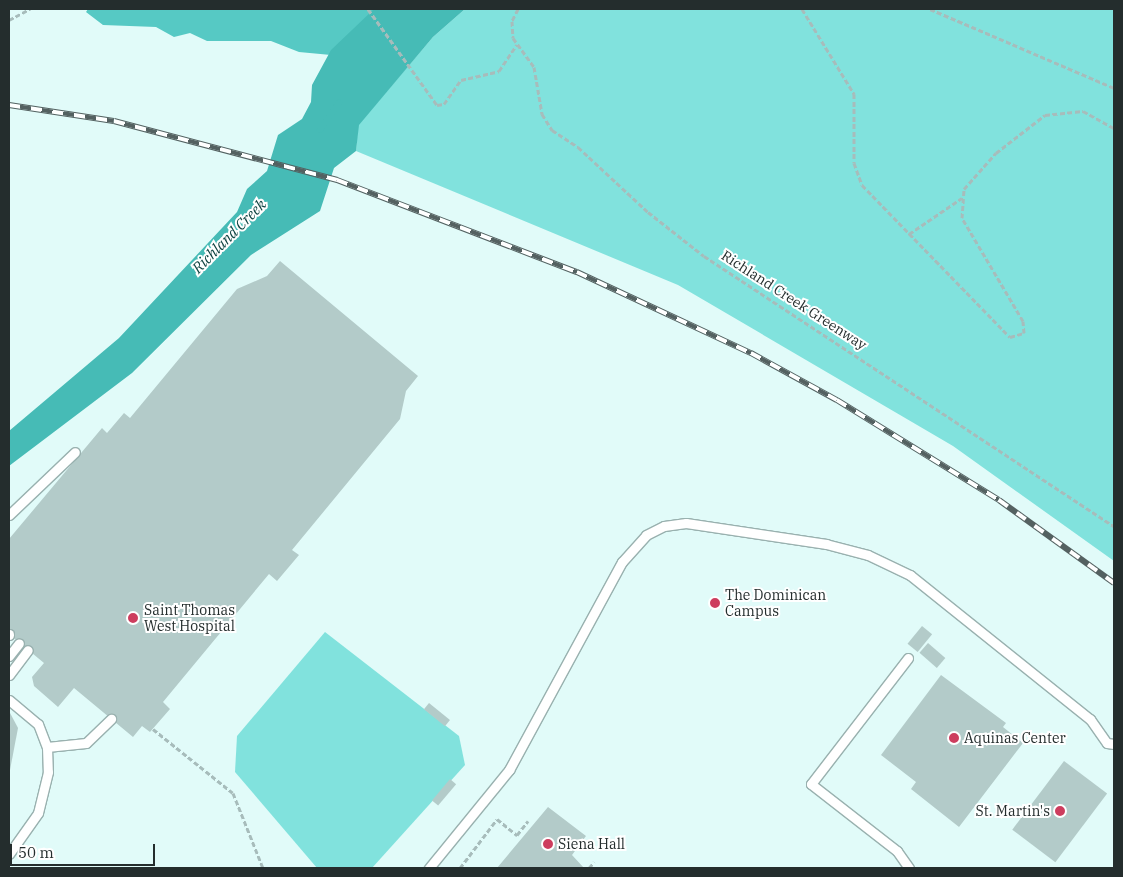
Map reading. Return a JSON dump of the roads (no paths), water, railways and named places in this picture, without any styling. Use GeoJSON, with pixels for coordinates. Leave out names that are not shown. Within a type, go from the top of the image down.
{"type":"FeatureCollection","features":[{"type":"Feature","properties":{"kind":"lane"},"geometry":{"type":"LineString","coordinates":[[9,516],[74,452]]}},
{"type":"Feature","properties":{"kind":"lane"},"geometry":{"type":"LineString","coordinates":[[429,868],[508,770],[622,562],[646,535],[664,526],[686,523],[826,544],[868,555],[910,575],[1090,719],[1107,743],[1114,744]]}},
{"type":"Feature","properties":{"kind":"lane"},"geometry":{"type":"LineString","coordinates":[[9,656],[19,643]]}},
{"type":"Feature","properties":{"kind":"lane"},"geometry":{"type":"LineString","coordinates":[[9,675],[28,650]]}},
{"type":"Feature","properties":{"kind":"lane"},"geometry":{"type":"LineString","coordinates":[[908,658],[811,784],[897,851],[909,868]]}},
{"type":"Feature","properties":{"kind":"lane"},"geometry":{"type":"LineString","coordinates":[[9,700],[38,724],[47,747],[48,772],[38,813],[9,854]]}},
{"type":"Feature","properties":{"kind":"lane"},"geometry":{"type":"LineString","coordinates":[[47,747],[65,749],[86,744],[111,719]]}},
{"type":"Feature","properties":{"kind":"water"},"geometry":{"type":"Polygon","coordinates":[[[374,9],[465,9],[433,37],[359,125],[356,151],[334,168],[320,211],[251,255],[132,373],[9,466],[9,431],[119,338],[237,212],[247,189],[267,171],[278,135],[302,119],[311,102],[312,85],[331,50],[374,9]]]}},
{"type":"Feature","properties":{"kind":"waterway","name":"Richland Creek"},"geometry":{"type":"LineString","coordinates":[[320,130],[339,103]]}},
{"type":"Feature","properties":{"kind":"railway"},"geometry":{"type":"LineString","coordinates":[[9,105],[114,121],[337,180],[577,272],[751,353],[837,400],[999,500],[1114,583]]}},
{"type":"Feature","properties":{"kind":"place","name":"The Dominican Campus"},"geometry":{"type":"Point","coordinates":[715,603]}},
{"type":"Feature","properties":{"kind":"place","name":"Saint Thomas West Hospital"},"geometry":{"type":"Point","coordinates":[133,618]}},
{"type":"Feature","properties":{"kind":"place","name":"Aquinas Center"},"geometry":{"type":"Point","coordinates":[954,738]}},
{"type":"Feature","properties":{"kind":"place","name":"St. Martin's"},"geometry":{"type":"Point","coordinates":[1060,811]}},
{"type":"Feature","properties":{"kind":"place","name":"Siena Hall"},"geometry":{"type":"Point","coordinates":[548,844]}}]}
